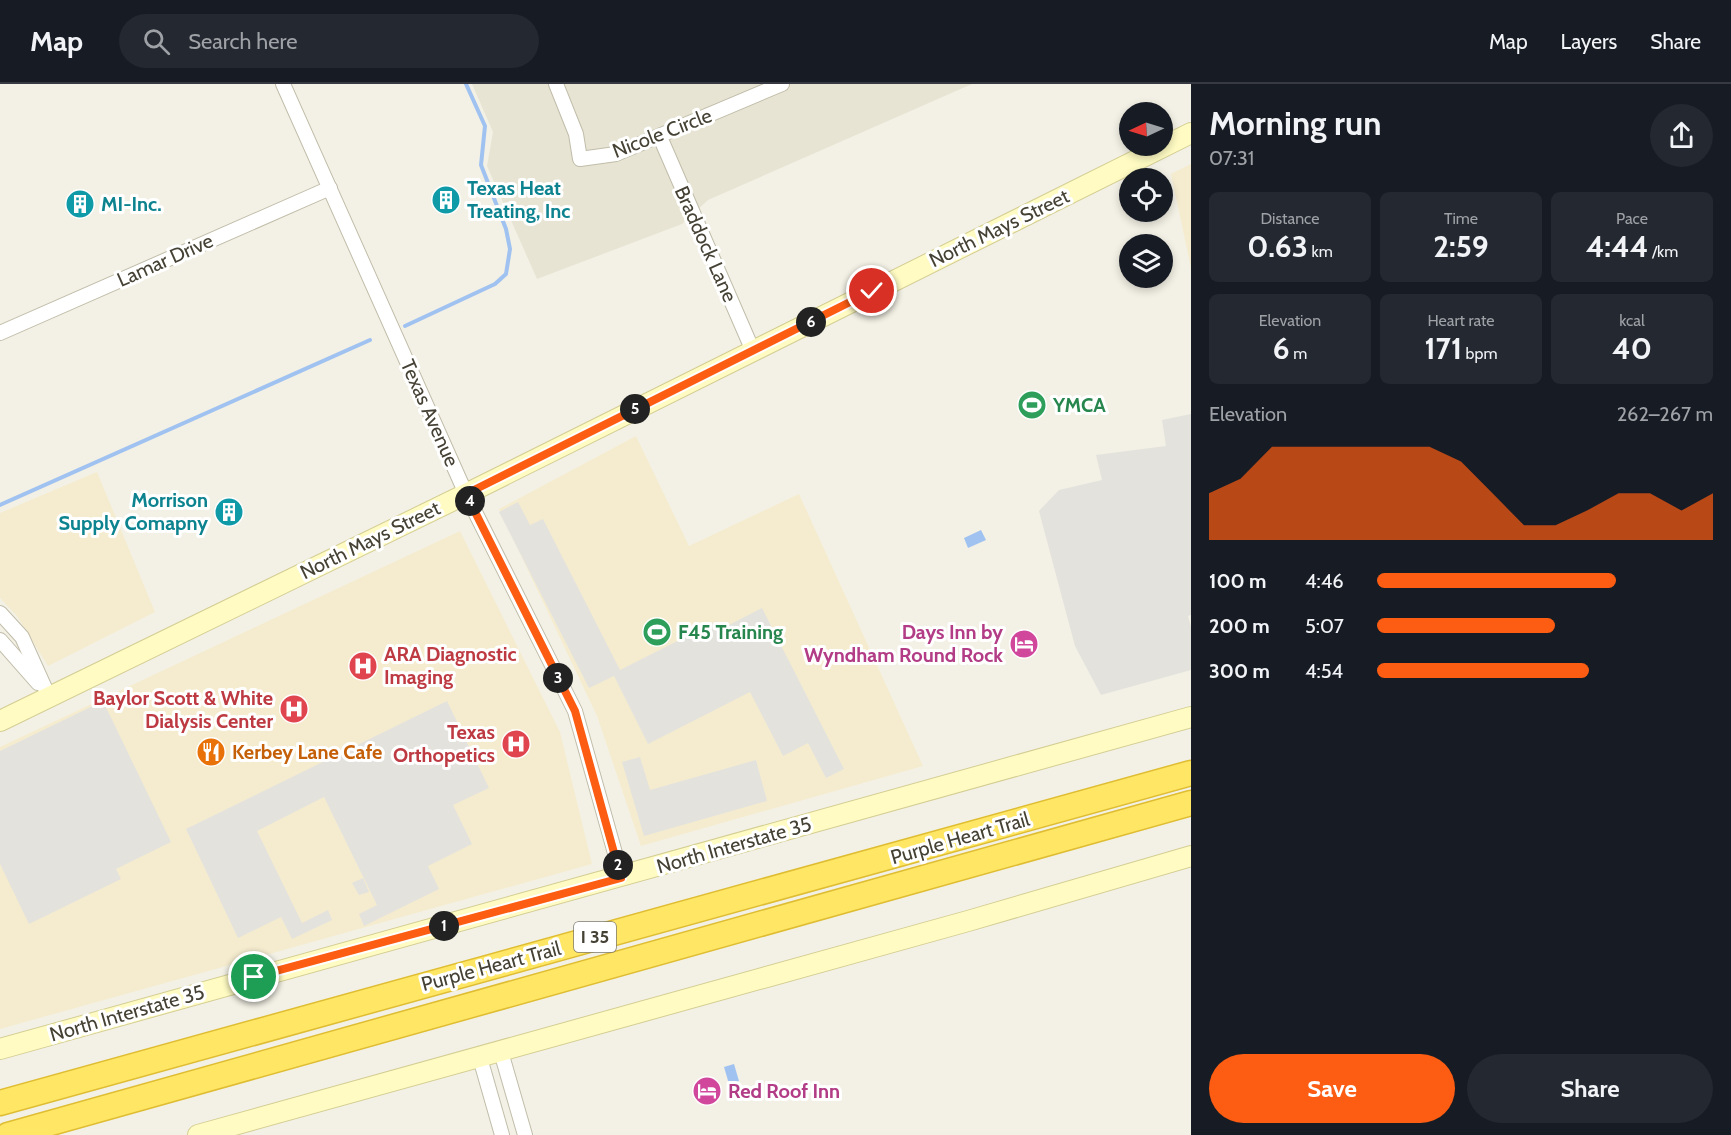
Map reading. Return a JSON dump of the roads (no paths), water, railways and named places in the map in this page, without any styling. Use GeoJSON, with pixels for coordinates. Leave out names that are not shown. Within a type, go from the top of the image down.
{"type":"FeatureCollection","features":[{"type":"Feature","properties":{"kind":"highway","name":"Purple Heart Trail"},"geometry":{"type":"LineString","coordinates":[[0,1103],[1191,773]]}},
{"type":"Feature","properties":{"kind":"highway","name":"Purple Heart Trail"},"geometry":{"type":"LineString","coordinates":[[8,1135],[1191,803]]}},
{"type":"Feature","properties":{"kind":"main road","name":"North Mays Street"},"geometry":{"type":"LineString","coordinates":[[0,721],[466,494],[1191,133]]}},
{"type":"Feature","properties":{"kind":"main road","name":"North Interstate 35"},"geometry":{"type":"LineString","coordinates":[[0,1049],[621,878],[1027,761],[1191,717]]}},
{"type":"Feature","properties":{"kind":"main road"},"geometry":{"type":"LineString","coordinates":[[198,1135],[480,1058],[1191,856]]}},
{"type":"Feature","properties":{"kind":"street","name":"Texas Avenue"},"geometry":{"type":"LineString","coordinates":[[283,84],[466,494],[575,711],[621,878]]}},
{"type":"Feature","properties":{"kind":"street","name":"Nicole Circle"},"geometry":{"type":"LineString","coordinates":[[556,84],[576,134],[580,159],[616,154],[782,84]]}},
{"type":"Feature","properties":{"kind":"street","name":"Braddock Lane"},"geometry":{"type":"LineString","coordinates":[[660,137],[753,351]]}},
{"type":"Feature","properties":{"kind":"street","name":"Lamar Drive"},"geometry":{"type":"LineString","coordinates":[[0,333],[330,188]]}},
{"type":"Feature","properties":{"kind":"street"},"geometry":{"type":"LineString","coordinates":[[0,613],[22,637],[49,697]]}},
{"type":"Feature","properties":{"kind":"street"},"geometry":{"type":"LineString","coordinates":[[0,640],[49,697]]}},
{"type":"Feature","properties":{"kind":"street"},"geometry":{"type":"LineString","coordinates":[[501,1052],[525,1135]]}},
{"type":"Feature","properties":{"kind":"street"},"geometry":{"type":"LineString","coordinates":[[480,1058],[502,1135]]}},
{"type":"Feature","properties":{"kind":"water"},"geometry":{"type":"Polygon","coordinates":[[[981,530],[986,540],[968,548],[964,538],[981,530]]]}},
{"type":"Feature","properties":{"kind":"water"},"geometry":{"type":"Polygon","coordinates":[[[734,1064],[739,1081],[729,1084],[724,1067],[734,1064]]]}},
{"type":"Feature","properties":{"kind":"waterway"},"geometry":{"type":"LineString","coordinates":[[405,326],[495,284],[506,274],[510,249],[506,229],[481,165],[485,126],[466,84]]}},
{"type":"Feature","properties":{"kind":"waterway"},"geometry":{"type":"LineString","coordinates":[[0,505],[370,340]]}},
{"type":"Feature","properties":{"kind":"place","name":"Texas Heat Treating, Inc"},"geometry":{"type":"Point","coordinates":[446,200]}},
{"type":"Feature","properties":{"kind":"place","name":"MI-Inc."},"geometry":{"type":"Point","coordinates":[80,204]}},
{"type":"Feature","properties":{"kind":"place","name":"YMCA"},"geometry":{"type":"Point","coordinates":[1032,405]}},
{"type":"Feature","properties":{"kind":"place","name":"Morrison Supply Comapny"},"geometry":{"type":"Point","coordinates":[229,512]}},
{"type":"Feature","properties":{"kind":"place","name":"F45 Training"},"geometry":{"type":"Point","coordinates":[657,632]}},
{"type":"Feature","properties":{"kind":"place","name":"Days Inn by Wyndham Round Rock"},"geometry":{"type":"Point","coordinates":[1024,644]}},
{"type":"Feature","properties":{"kind":"place","name":"ARA Diagnostic Imaging"},"geometry":{"type":"Point","coordinates":[363,666]}},
{"type":"Feature","properties":{"kind":"place","name":"Baylor Scott & White Dialysis Center"},"geometry":{"type":"Point","coordinates":[294,709]}},
{"type":"Feature","properties":{"kind":"place","name":"Texas Orthopetics"},"geometry":{"type":"Point","coordinates":[516,744]}},
{"type":"Feature","properties":{"kind":"place","name":"Kerbey Lane Cafe"},"geometry":{"type":"Point","coordinates":[211,752]}},
{"type":"Feature","properties":{"kind":"place","name":"Red Roof Inn"},"geometry":{"type":"Point","coordinates":[707,1091]}}]}
